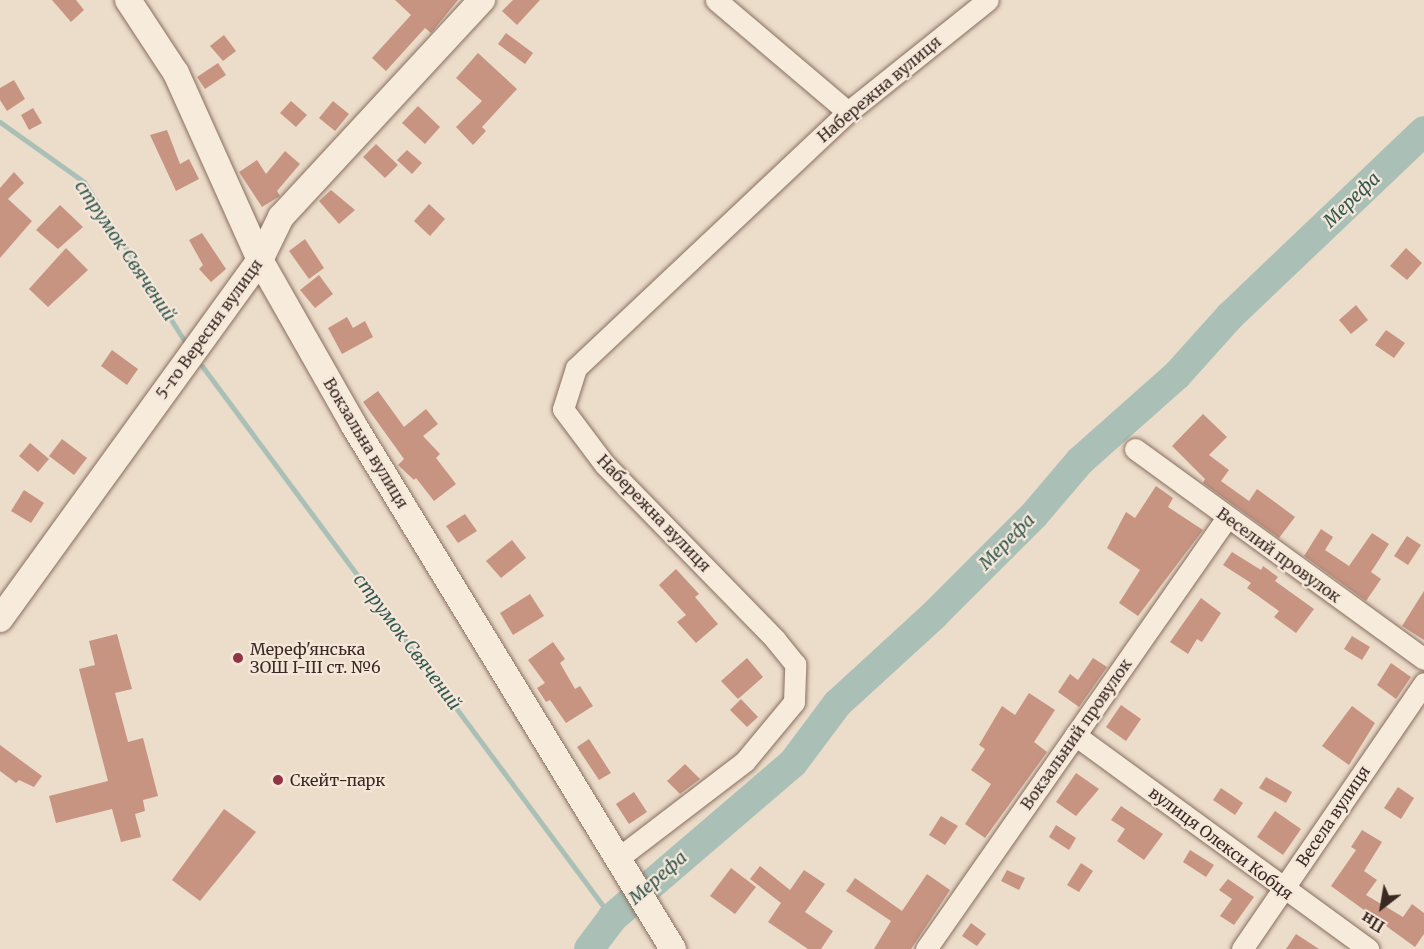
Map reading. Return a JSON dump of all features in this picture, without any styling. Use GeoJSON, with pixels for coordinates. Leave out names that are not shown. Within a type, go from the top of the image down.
{"type":"FeatureCollection","features":[{"type":"Feature","properties":{"kind":"street","name":"Вокзальна вулиця"},"geometry":{"type":"LineString","coordinates":[[128,0],[176,73],[260,260],[353,424],[673,949]]}},
{"type":"Feature","properties":{"kind":"street","name":"5-го Вересня вулиця"},"geometry":{"type":"LineString","coordinates":[[0,619],[260,260],[281,217],[482,0]]}},
{"type":"Feature","properties":{"kind":"street"},"geometry":{"type":"LineString","coordinates":[[716,0],[848,112]]}},
{"type":"Feature","properties":{"kind":"street","name":"Набережна вулиця"},"geometry":{"type":"LineString","coordinates":[[621,867],[745,761],[794,702],[795,664],[775,639],[605,465],[563,409],[576,368],[848,112],[988,0]]}},
{"type":"Feature","properties":{"kind":"street","name":"Веселий провулок"},"geometry":{"type":"LineString","coordinates":[[1135,449],[1226,519],[1424,659]]}},
{"type":"Feature","properties":{"kind":"street","name":"Вокзальний провулок"},"geometry":{"type":"LineString","coordinates":[[926,949],[1226,519]]}},
{"type":"Feature","properties":{"kind":"street","name":"Весела вулиця"},"geometry":{"type":"LineString","coordinates":[[1242,949],[1424,683]]}},
{"type":"Feature","properties":{"kind":"street","name":"вулиця Олекси Кобця"},"geometry":{"type":"LineString","coordinates":[[1076,735],[1282,890],[1368,949]]}},
{"type":"Feature","properties":{"kind":"building"},"geometry":{"type":"Polygon","coordinates":[[[52,0],[76,0],[84,10],[71,22],[52,0]]]}},
{"type":"Feature","properties":{"kind":"building"},"geometry":{"type":"Polygon","coordinates":[[[395,0],[458,0],[431,33],[425,28],[386,71],[372,58],[411,15],[395,0]]]}},
{"type":"Feature","properties":{"kind":"building"},"geometry":{"type":"Polygon","coordinates":[[[513,0],[540,0],[517,25],[502,11],[513,0]]]}},
{"type":"Feature","properties":{"kind":"building"},"geometry":{"type":"Polygon","coordinates":[[[506,33],[533,53],[525,64],[498,44],[506,33]]]}},
{"type":"Feature","properties":{"kind":"building"},"geometry":{"type":"Polygon","coordinates":[[[224,35],[236,51],[223,61],[210,46],[224,35]]]}},
{"type":"Feature","properties":{"kind":"building"},"geometry":{"type":"Polygon","coordinates":[[[478,53],[517,89],[482,127],[486,131],[473,145],[456,127],[482,101],[456,78],[478,53]]]}},
{"type":"Feature","properties":{"kind":"building"},"geometry":{"type":"Polygon","coordinates":[[[218,63],[226,75],[205,89],[197,77],[218,63]]]}},
{"type":"Feature","properties":{"kind":"building"},"geometry":{"type":"Polygon","coordinates":[[[14,80],[25,99],[7,111],[0,100],[0,88],[14,80]]]}},
{"type":"Feature","properties":{"kind":"building"},"geometry":{"type":"Polygon","coordinates":[[[291,101],[307,115],[296,127],[280,113],[291,101]]]}},
{"type":"Feature","properties":{"kind":"building"},"geometry":{"type":"Polygon","coordinates":[[[333,101],[349,114],[335,131],[319,118],[333,101]]]}},
{"type":"Feature","properties":{"kind":"building"},"geometry":{"type":"Polygon","coordinates":[[[418,106],[440,127],[425,144],[402,123],[418,106]]]}},
{"type":"Feature","properties":{"kind":"building"},"geometry":{"type":"Polygon","coordinates":[[[33,108],[42,123],[29,130],[21,115],[33,108]]]}},
{"type":"Feature","properties":{"kind":"building"},"geometry":{"type":"Polygon","coordinates":[[[167,130],[180,164],[189,159],[199,179],[176,191],[150,135],[167,130]]]}},
{"type":"Feature","properties":{"kind":"building"},"geometry":{"type":"Polygon","coordinates":[[[376,144],[398,165],[385,178],[363,157],[376,144]]]}},
{"type":"Feature","properties":{"kind":"building"},"geometry":{"type":"Polygon","coordinates":[[[407,150],[422,163],[412,174],[397,160],[407,150]]]}},
{"type":"Feature","properties":{"kind":"building"},"geometry":{"type":"Polygon","coordinates":[[[285,151],[300,164],[277,191],[280,196],[262,207],[239,172],[257,160],[266,174],[285,151]]]}},
{"type":"Feature","properties":{"kind":"building"},"geometry":{"type":"Polygon","coordinates":[[[14,172],[24,183],[8,199],[32,221],[0,258],[0,188],[14,172]]]}},
{"type":"Feature","properties":{"kind":"building"},"geometry":{"type":"Polygon","coordinates":[[[331,190],[355,210],[339,224],[319,201],[331,190]]]}},
{"type":"Feature","properties":{"kind":"building"},"geometry":{"type":"Polygon","coordinates":[[[429,204],[445,219],[430,236],[414,221],[429,204]]]}},
{"type":"Feature","properties":{"kind":"building"},"geometry":{"type":"Polygon","coordinates":[[[60,205],[83,227],[58,249],[36,230],[60,205]]]}},
{"type":"Feature","properties":{"kind":"building"},"geometry":{"type":"Polygon","coordinates":[[[202,233],[226,269],[211,282],[199,269],[203,265],[189,240],[202,233]]]}},
{"type":"Feature","properties":{"kind":"building"},"geometry":{"type":"Polygon","coordinates":[[[305,239],[324,268],[309,279],[289,251],[305,239]]]}},
{"type":"Feature","properties":{"kind":"building"},"geometry":{"type":"Polygon","coordinates":[[[66,248],[88,270],[48,307],[29,289],[66,248]]]}},
{"type":"Feature","properties":{"kind":"building"},"geometry":{"type":"Polygon","coordinates":[[[1406,248],[1422,263],[1407,280],[1390,266],[1406,248]]]}},
{"type":"Feature","properties":{"kind":"building"},"geometry":{"type":"Polygon","coordinates":[[[319,275],[333,294],[315,308],[300,290],[319,275]]]}},
{"type":"Feature","properties":{"kind":"building"},"geometry":{"type":"Polygon","coordinates":[[[1356,305],[1368,320],[1351,334],[1339,320],[1356,305]]]}},
{"type":"Feature","properties":{"kind":"building"},"geometry":{"type":"Polygon","coordinates":[[[347,317],[353,328],[365,321],[373,337],[342,354],[328,328],[347,317]]]}},
{"type":"Feature","properties":{"kind":"building"},"geometry":{"type":"Polygon","coordinates":[[[1386,330],[1405,343],[1394,358],[1375,345],[1386,330]]]}},
{"type":"Feature","properties":{"kind":"building"},"geometry":{"type":"Polygon","coordinates":[[[112,350],[138,369],[127,385],[101,366],[112,350]]]}},
{"type":"Feature","properties":{"kind":"building"},"geometry":{"type":"Polygon","coordinates":[[[378,391],[404,427],[426,409],[438,424],[423,436],[440,454],[436,458],[456,484],[434,501],[416,478],[414,480],[398,465],[404,459],[363,402],[378,391]]]}},
{"type":"Feature","properties":{"kind":"building"},"geometry":{"type":"Polygon","coordinates":[[[1203,414],[1227,437],[1209,455],[1229,470],[1221,481],[1249,501],[1257,489],[1295,517],[1279,538],[1203,483],[1205,479],[1172,446],[1203,414]]]}},
{"type":"Feature","properties":{"kind":"building"},"geometry":{"type":"Polygon","coordinates":[[[62,439],[87,458],[74,475],[49,456],[62,439]]]}},
{"type":"Feature","properties":{"kind":"building"},"geometry":{"type":"Polygon","coordinates":[[[30,443],[49,459],[38,472],[19,456],[30,443]]]}},
{"type":"Feature","properties":{"kind":"building"},"geometry":{"type":"Polygon","coordinates":[[[1156,486],[1173,498],[1168,507],[1203,530],[1138,616],[1119,603],[1140,570],[1107,548],[1126,512],[1135,518],[1156,486]]]}},
{"type":"Feature","properties":{"kind":"building"},"geometry":{"type":"Polygon","coordinates":[[[24,490],[44,503],[31,523],[11,511],[24,490]]]}},
{"type":"Feature","properties":{"kind":"building"},"geometry":{"type":"Polygon","coordinates":[[[465,514],[477,531],[458,543],[446,526],[465,514]]]}},
{"type":"Feature","properties":{"kind":"building"},"geometry":{"type":"Polygon","coordinates":[[[1321,529],[1333,537],[1325,550],[1349,566],[1372,533],[1389,544],[1371,572],[1381,579],[1366,601],[1304,556],[1321,529]]]}},
{"type":"Feature","properties":{"kind":"building"},"geometry":{"type":"Polygon","coordinates":[[[1407,536],[1421,545],[1408,565],[1394,556],[1407,536]]]}},
{"type":"Feature","properties":{"kind":"building"},"geometry":{"type":"Polygon","coordinates":[[[512,540],[526,558],[501,578],[486,561],[512,540]]]}},
{"type":"Feature","properties":{"kind":"building"},"geometry":{"type":"Polygon","coordinates":[[[1232,552],[1261,570],[1263,566],[1278,577],[1275,581],[1314,609],[1296,633],[1274,617],[1279,611],[1247,588],[1251,583],[1223,565],[1232,552]]]}},
{"type":"Feature","properties":{"kind":"building"},"geometry":{"type":"Polygon","coordinates":[[[676,569],[699,594],[695,597],[718,624],[696,643],[677,622],[686,615],[659,585],[676,569]]]}},
{"type":"Feature","properties":{"kind":"building"},"geometry":{"type":"Polygon","coordinates":[[[1424,591],[1424,640],[1402,626],[1424,591]]]}},
{"type":"Feature","properties":{"kind":"building"},"geometry":{"type":"Polygon","coordinates":[[[530,594],[544,616],[513,635],[500,613],[530,594]]]}},
{"type":"Feature","properties":{"kind":"building"},"geometry":{"type":"Polygon","coordinates":[[[1201,598],[1221,613],[1202,642],[1197,639],[1188,654],[1170,642],[1201,598]]]}},
{"type":"Feature","properties":{"kind":"building"},"geometry":{"type":"Polygon","coordinates":[[[117,634],[132,689],[115,693],[128,742],[143,738],[158,796],[143,800],[145,811],[135,814],[141,837],[121,842],[112,809],[56,823],[49,796],[108,781],[79,669],[95,665],[89,641],[117,634]]]}},
{"type":"Feature","properties":{"kind":"building"},"geometry":{"type":"Polygon","coordinates":[[[1352,636],[1370,647],[1362,660],[1344,649],[1352,636]]]}},
{"type":"Feature","properties":{"kind":"building"},"geometry":{"type":"Polygon","coordinates":[[[553,642],[565,659],[560,663],[575,689],[580,686],[593,706],[566,723],[550,700],[546,702],[537,688],[545,683],[528,660],[553,642]]]}},
{"type":"Feature","properties":{"kind":"building"},"geometry":{"type":"Polygon","coordinates":[[[747,658],[763,677],[738,699],[721,681],[747,658]]]}},
{"type":"Feature","properties":{"kind":"building"},"geometry":{"type":"Polygon","coordinates":[[[1093,658],[1107,667],[1079,707],[1058,692],[1070,674],[1078,680],[1093,658]]]}},
{"type":"Feature","properties":{"kind":"building"},"geometry":{"type":"Polygon","coordinates":[[[1391,663],[1411,677],[1396,699],[1377,685],[1391,663]]]}},
{"type":"Feature","properties":{"kind":"building"},"geometry":{"type":"Polygon","coordinates":[[[1029,693],[1055,710],[1034,742],[1047,752],[985,838],[965,824],[991,784],[971,770],[985,749],[979,745],[1002,706],[1015,715],[1029,693]]]}},
{"type":"Feature","properties":{"kind":"building"},"geometry":{"type":"Polygon","coordinates":[[[741,699],[758,717],[747,727],[730,710],[741,699]]]}},
{"type":"Feature","properties":{"kind":"building"},"geometry":{"type":"Polygon","coordinates":[[[1121,705],[1141,719],[1126,741],[1106,727],[1121,705]]]}},
{"type":"Feature","properties":{"kind":"building"},"geometry":{"type":"Polygon","coordinates":[[[1352,706],[1375,723],[1349,765],[1322,746],[1352,706]]]}},
{"type":"Feature","properties":{"kind":"building"},"geometry":{"type":"Polygon","coordinates":[[[589,739],[611,773],[599,780],[577,747],[589,739]]]}},
{"type":"Feature","properties":{"kind":"building"},"geometry":{"type":"Polygon","coordinates":[[[0,745],[42,776],[34,787],[19,780],[16,783],[0,771],[0,745]]]}},
{"type":"Feature","properties":{"kind":"building"},"geometry":{"type":"Polygon","coordinates":[[[685,764],[700,779],[680,794],[667,781],[685,764]]]}},
{"type":"Feature","properties":{"kind":"building"},"geometry":{"type":"Polygon","coordinates":[[[1076,773],[1099,789],[1076,816],[1056,802],[1076,773]]]}},
{"type":"Feature","properties":{"kind":"building"},"geometry":{"type":"Polygon","coordinates":[[[1266,777],[1292,792],[1286,803],[1259,788],[1266,777]]]}},
{"type":"Feature","properties":{"kind":"building"},"geometry":{"type":"Polygon","coordinates":[[[1398,787],[1414,798],[1401,819],[1384,808],[1398,787]]]}},
{"type":"Feature","properties":{"kind":"building"},"geometry":{"type":"Polygon","coordinates":[[[1221,788],[1243,803],[1235,815],[1213,800],[1221,788]]]}},
{"type":"Feature","properties":{"kind":"building"},"geometry":{"type":"Polygon","coordinates":[[[634,792],[647,812],[629,824],[616,804],[634,792]]]}},
{"type":"Feature","properties":{"kind":"building"},"geometry":{"type":"Polygon","coordinates":[[[1121,806],[1163,834],[1144,860],[1117,841],[1125,829],[1111,820],[1121,806]]]}},
{"type":"Feature","properties":{"kind":"building"},"geometry":{"type":"Polygon","coordinates":[[[224,809],[256,832],[200,901],[172,880],[224,809]]]}},
{"type":"Feature","properties":{"kind":"building"},"geometry":{"type":"Polygon","coordinates":[[[1275,811],[1301,829],[1283,855],[1257,837],[1275,811]]]}},
{"type":"Feature","properties":{"kind":"building"},"geometry":{"type":"Polygon","coordinates":[[[941,816],[958,826],[945,845],[929,835],[941,816]]]}},
{"type":"Feature","properties":{"kind":"building"},"geometry":{"type":"Polygon","coordinates":[[[1056,825],[1076,838],[1069,850],[1049,837],[1056,825]]]}},
{"type":"Feature","properties":{"kind":"building"},"geometry":{"type":"Polygon","coordinates":[[[1362,830],[1382,842],[1364,871],[1377,880],[1366,895],[1403,917],[1412,904],[1424,913],[1424,934],[1415,947],[1331,886],[1356,850],[1351,847],[1362,830]]]}},
{"type":"Feature","properties":{"kind":"building"},"geometry":{"type":"Polygon","coordinates":[[[1190,850],[1214,865],[1206,877],[1183,862],[1190,850]]]}},
{"type":"Feature","properties":{"kind":"building"},"geometry":{"type":"Polygon","coordinates":[[[1081,863],[1093,871],[1079,892],[1067,885],[1081,863]]]}},
{"type":"Feature","properties":{"kind":"building"},"geometry":{"type":"Polygon","coordinates":[[[760,866],[790,890],[804,870],[825,884],[805,912],[833,931],[821,949],[808,949],[768,922],[781,903],[750,879],[760,866]]]}},
{"type":"Feature","properties":{"kind":"building"},"geometry":{"type":"Polygon","coordinates":[[[731,868],[756,887],[735,914],[710,896],[731,868]]]}},
{"type":"Feature","properties":{"kind":"building"},"geometry":{"type":"Polygon","coordinates":[[[1007,870],[1025,878],[1019,890],[1001,881],[1007,870]]]}},
{"type":"Feature","properties":{"kind":"building"},"geometry":{"type":"Polygon","coordinates":[[[927,874],[950,890],[911,949],[874,949],[891,921],[846,891],[855,878],[902,911],[927,874]]]}},
{"type":"Feature","properties":{"kind":"building"},"geometry":{"type":"Polygon","coordinates":[[[1228,879],[1254,897],[1234,925],[1220,916],[1232,899],[1219,890],[1228,879]]]}},
{"type":"Feature","properties":{"kind":"building"},"geometry":{"type":"Polygon","coordinates":[[[971,923],[986,934],[977,946],[962,936],[971,923]]]}},
{"type":"Feature","properties":{"kind":"building"},"geometry":{"type":"Polygon","coordinates":[[[1296,934],[1319,949],[1286,949],[1296,934]]]}},
{"type":"Feature","properties":{"kind":"waterway","name":"струмок Свячений"},"geometry":{"type":"LineString","coordinates":[[0,122],[84,182],[185,342]]}},
{"type":"Feature","properties":{"kind":"waterway","name":"Мерефа"},"geometry":{"type":"LineString","coordinates":[[589,949],[612,918],[793,763],[837,704],[934,615],[1034,515],[1080,461],[1177,375],[1230,316],[1424,131]]}},
{"type":"Feature","properties":{"kind":"waterway","name":"струмок Свячений"},"geometry":{"type":"LineString","coordinates":[[202,366],[612,918]]}},
{"type":"Feature","properties":{"kind":"place","name":"Мереф'янська ЗОШ І-ІІІ ст. №6"},"geometry":{"type":"Point","coordinates":[238,658]}},
{"type":"Feature","properties":{"kind":"place","name":"Скейт-парк"},"geometry":{"type":"Point","coordinates":[278,780]}}]}
